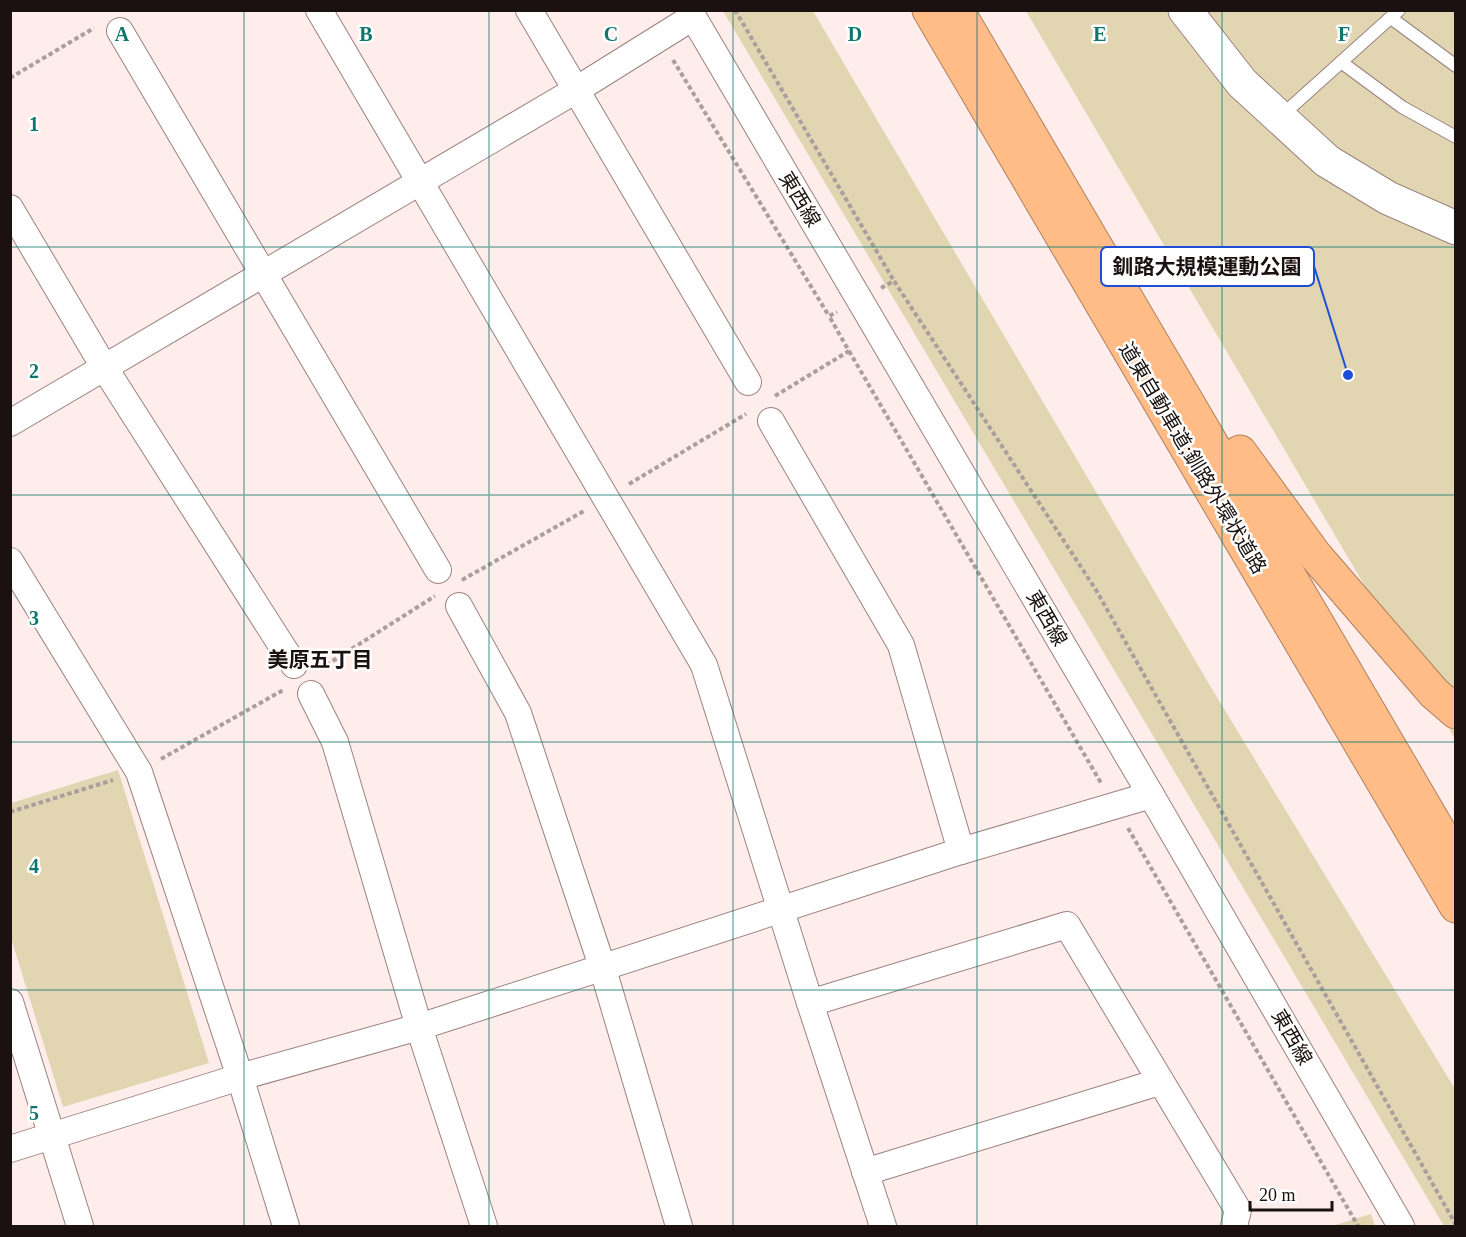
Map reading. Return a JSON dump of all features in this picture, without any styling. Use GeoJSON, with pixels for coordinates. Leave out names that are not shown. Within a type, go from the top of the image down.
{"type":"FeatureCollection","features":[{"type":"Feature","properties":{"kind":"highway","name":"道東自動車道;釧路外環状道路"},"geometry":{"type":"LineString","coordinates":[[929,10],[1455,906]]}},
{"type":"Feature","properties":{"kind":"highway","name":"道東自動車道;釧路外環状道路"},"geometry":{"type":"LineString","coordinates":[[957,10],[1125,292],[1455,860]]}},
{"type":"Feature","properties":{"kind":"highway"},"geometry":{"type":"LineString","coordinates":[[1125,292],[1315,555],[1434,693],[1455,712]]}},
{"type":"Feature","properties":{"kind":"street"},"geometry":{"type":"LineString","coordinates":[[319,10],[704,665],[883,1227]]}},
{"type":"Feature","properties":{"kind":"street"},"geometry":{"type":"LineString","coordinates":[[529,10],[748,382]]}},
{"type":"Feature","properties":{"kind":"street"},"geometry":{"type":"LineString","coordinates":[[1185,10],[1242,83],[1327,161],[1388,198],[1455,228]]}},
{"type":"Feature","properties":{"kind":"street"},"geometry":{"type":"LineString","coordinates":[[10,423],[576,90],[660,38],[692,14]]}},
{"type":"Feature","properties":{"kind":"street","name":"東西線"},"geometry":{"type":"LineString","coordinates":[[692,14],[1151,795],[1401,1227]]}},
{"type":"Feature","properties":{"kind":"street"},"geometry":{"type":"LineString","coordinates":[[111,27],[262,274],[449,588],[518,713],[602,966],[679,1227]]}},
{"type":"Feature","properties":{"kind":"street"},"geometry":{"type":"LineString","coordinates":[[10,208],[104,367],[303,679],[335,742],[419,1027],[484,1227]]}},
{"type":"Feature","properties":{"kind":"street"},"geometry":{"type":"LineString","coordinates":[[765,410],[901,645],[961,851]]}},
{"type":"Feature","properties":{"kind":"street"},"geometry":{"type":"LineString","coordinates":[[10,561],[139,772],[240,1077],[286,1227]]}},
{"type":"Feature","properties":{"kind":"street"},"geometry":{"type":"LineString","coordinates":[[10,1149],[240,1077],[419,1027],[961,851],[1151,795]]}},
{"type":"Feature","properties":{"kind":"street"},"geometry":{"type":"LineString","coordinates":[[810,1003],[1067,925],[1159,1082],[1238,1210],[1234,1227]]}},
{"type":"Feature","properties":{"kind":"street"},"geometry":{"type":"LineString","coordinates":[[10,1002],[80,1227]]}},
{"type":"Feature","properties":{"kind":"street"},"geometry":{"type":"LineString","coordinates":[[865,1172],[1159,1082]]}},
{"type":"Feature","properties":{"kind":"lane"},"geometry":{"type":"LineString","coordinates":[[1279,118],[1395,14],[1455,66]]}},
{"type":"Feature","properties":{"kind":"lane"},"geometry":{"type":"LineString","coordinates":[[1341,62],[1402,107],[1455,137]]}},
{"type":"Feature","properties":{"kind":"path"},"geometry":{"type":"LineString","coordinates":[[735,10],[894,280],[1096,590],[1455,1225]]}},
{"type":"Feature","properties":{"kind":"path"},"geometry":{"type":"LineString","coordinates":[[10,78],[111,27]]}},
{"type":"Feature","properties":{"kind":"path"},"geometry":{"type":"LineString","coordinates":[[10,812],[139,772],[303,679],[449,588],[765,410],[849,351],[660,38]]}},
{"type":"Feature","properties":{"kind":"path"},"geometry":{"type":"LineString","coordinates":[[828,316],[894,280]]}},
{"type":"Feature","properties":{"kind":"shaded area"},"geometry":{"type":"Polygon","coordinates":[[[723,11],[813,11],[1212,689],[1455,1089],[1455,1226],[1444,1226],[723,11]]]}},
{"type":"Feature","properties":{"kind":"shaded area"},"geometry":{"type":"Polygon","coordinates":[[[1026,11],[1455,11],[1455,739],[1026,11]]]}},
{"type":"Feature","properties":{"kind":"shaded area"},"geometry":{"type":"Polygon","coordinates":[[[118,770],[209,1063],[63,1107],[11,938],[11,803],[118,770]]]}},
{"type":"Feature","properties":{"kind":"shaded area"},"geometry":{"type":"Polygon","coordinates":[[[1371,1214],[1375,1226],[1332,1226],[1371,1214]]]}},
{"type":"Feature","properties":{"kind":"place","name":"釧路大規模運動公園"},"geometry":{"type":"Point","coordinates":[1348,375]}},
{"type":"Feature","properties":{"kind":"district","name":"美原五丁目"},"geometry":{"type":"Point","coordinates":[320,660]}}]}
